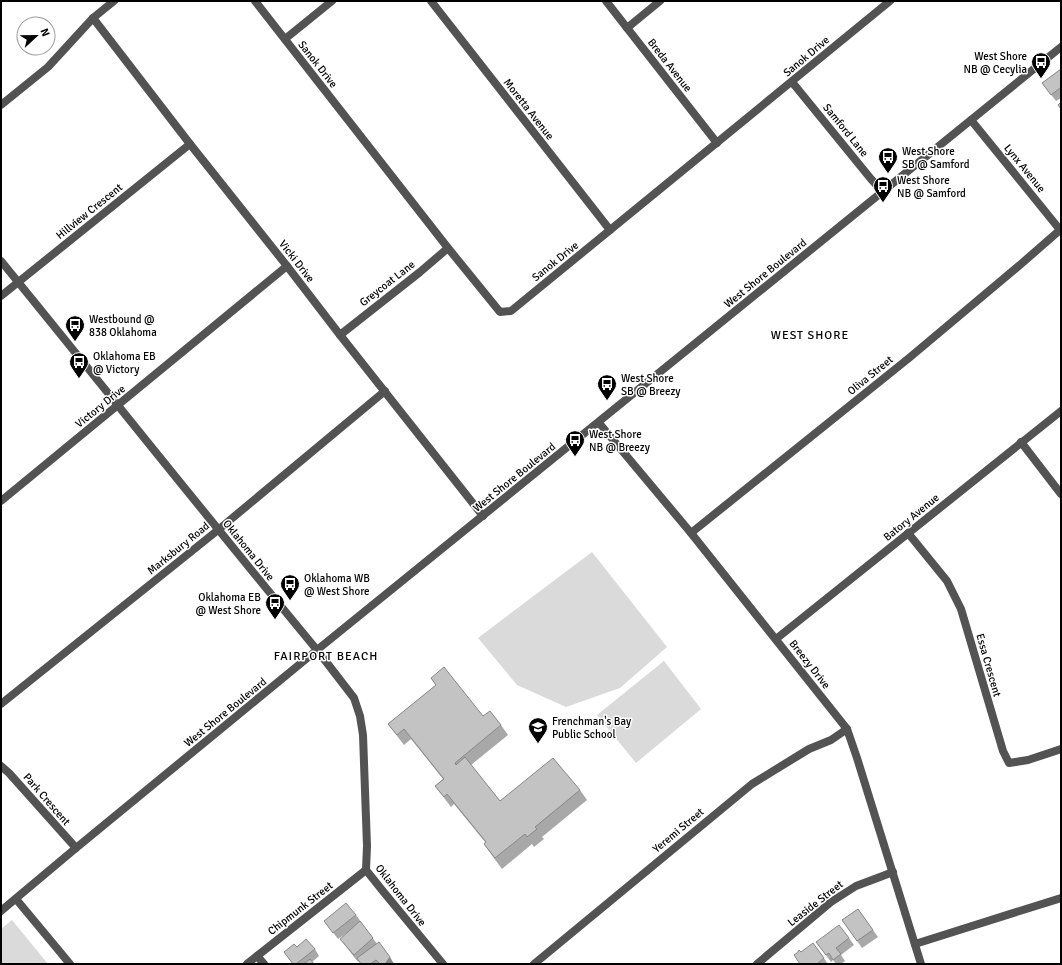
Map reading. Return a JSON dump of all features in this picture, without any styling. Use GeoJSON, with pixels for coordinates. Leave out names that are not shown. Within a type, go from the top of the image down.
{"type":"FeatureCollection","features":[{"type":"Feature","properties":{"kind":"street"},"geometry":{"type":"LineString","coordinates":[[1,105],[48,67],[93,18],[114,1]]}},
{"type":"Feature","properties":{"kind":"street","name":"Sanok Drive"},"geometry":{"type":"LineString","coordinates":[[255,1],[448,248],[500,312],[511,311],[890,1]]}},
{"type":"Feature","properties":{"kind":"street","name":"Sanok Drive"},"geometry":{"type":"LineString","coordinates":[[285,39],[332,1]]}},
{"type":"Feature","properties":{"kind":"street","name":"Moretta Avenue"},"geometry":{"type":"LineString","coordinates":[[431,1],[610,230]]}},
{"type":"Feature","properties":{"kind":"street","name":"Breda Avenue"},"geometry":{"type":"LineString","coordinates":[[606,1],[717,143]]}},
{"type":"Feature","properties":{"kind":"street"},"geometry":{"type":"LineString","coordinates":[[627,28],[660,1]]}},
{"type":"Feature","properties":{"kind":"street","name":"Vicki Drive"},"geometry":{"type":"LineString","coordinates":[[93,18],[190,144],[483,516]]}},
{"type":"Feature","properties":{"kind":"street","name":"West Shore Boulevard"},"geometry":{"type":"LineString","coordinates":[[1,911],[318,650],[1061,47]]}},
{"type":"Feature","properties":{"kind":"street","name":"Samford Lane"},"geometry":{"type":"LineString","coordinates":[[792,82],[883,192]]}},
{"type":"Feature","properties":{"kind":"street","name":"Lynx Avenue"},"geometry":{"type":"LineString","coordinates":[[971,120],[1061,230]]}},
{"type":"Feature","properties":{"kind":"street","name":"Hillview Crescent"},"geometry":{"type":"LineString","coordinates":[[1,296],[190,144]]}},
{"type":"Feature","properties":{"kind":"street","name":"Oliva Street"},"geometry":{"type":"LineString","coordinates":[[690,533],[909,358],[1061,230]]}},
{"type":"Feature","properties":{"kind":"street","name":"Greycoat Lane"},"geometry":{"type":"LineString","coordinates":[[340,335],[448,248]]}},
{"type":"Feature","properties":{"kind":"street","name":"Oklahoma Drive"},"geometry":{"type":"LineString","coordinates":[[1,261],[117,405],[154,448],[218,530],[318,650],[354,698],[360,716],[363,735],[367,846],[366,870],[443,964]]}},
{"type":"Feature","properties":{"kind":"street","name":"Victory Drive"},"geometry":{"type":"LineString","coordinates":[[1,501],[287,266]]}},
{"type":"Feature","properties":{"kind":"street","name":"Marksbury Road"},"geometry":{"type":"LineString","coordinates":[[1,704],[218,530],[385,391]]}},
{"type":"Feature","properties":{"kind":"street","name":"Batory Avenue"},"geometry":{"type":"LineString","coordinates":[[776,639],[1061,411]]}},
{"type":"Feature","properties":{"kind":"street","name":"Breezy Drive"},"geometry":{"type":"LineString","coordinates":[[599,423],[776,639],[847,730],[921,964]]}},
{"type":"Feature","properties":{"kind":"street"},"geometry":{"type":"LineString","coordinates":[[1021,442],[1061,494]]}},
{"type":"Feature","properties":{"kind":"street","name":"Essa Crescent"},"geometry":{"type":"LineString","coordinates":[[908,533],[947,581],[961,609],[1003,751],[1009,763],[1028,760],[1061,749]]}},
{"type":"Feature","properties":{"kind":"street","name":"Yeremi Street"},"geometry":{"type":"LineString","coordinates":[[534,964],[752,784],[810,749],[831,740],[847,730]]}},
{"type":"Feature","properties":{"kind":"street","name":"Park Crescent"},"geometry":{"type":"LineString","coordinates":[[1,766],[76,848]]}},
{"type":"Feature","properties":{"kind":"street","name":"Chipmunk Street"},"geometry":{"type":"LineString","coordinates":[[247,964],[366,870]]}},
{"type":"Feature","properties":{"kind":"street","name":"Leaside Street"},"geometry":{"type":"LineString","coordinates":[[757,964],[831,902],[856,886],[893,872]]}},
{"type":"Feature","properties":{"kind":"street"},"geometry":{"type":"LineString","coordinates":[[915,944],[1061,898]]}},
{"type":"Feature","properties":{"kind":"street"},"geometry":{"type":"LineString","coordinates":[[16,899],[70,964]]}},
{"type":"Feature","properties":{"kind":"street"},"geometry":{"type":"LineString","coordinates":[[257,956],[264,964]]}},
{"type":"Feature","properties":{"kind":"shaded area"},"geometry":{"type":"Polygon","coordinates":[[[592,552],[667,647],[620,688],[566,707],[517,685],[478,638],[592,552]]]}},
{"type":"Feature","properties":{"kind":"shaded area"},"geometry":{"type":"Polygon","coordinates":[[[664,661],[701,709],[636,763],[597,715],[664,661]]]}},
{"type":"Feature","properties":{"kind":"shaded area"},"geometry":{"type":"Polygon","coordinates":[[[12,920],[48,964],[1,964],[1,929],[12,920]]]}},
{"type":"Feature","properties":{"kind":"building"},"geometry":{"type":"Polygon","coordinates":[[[1061,69],[1061,88],[1051,95],[1042,83],[1061,69]]]}},
{"type":"Feature","properties":{"kind":"building"},"geometry":{"type":"Polygon","coordinates":[[[1061,102],[1061,109],[1058,105],[1061,102]]]}},
{"type":"Feature","properties":{"kind":"building"},"geometry":{"type":"Polygon","coordinates":[[[444,667],[483,716],[490,711],[501,725],[455,763],[456,765],[465,757],[500,801],[553,758],[580,790],[535,827],[537,829],[527,837],[525,834],[495,858],[484,844],[486,842],[447,794],[444,797],[435,786],[444,779],[404,729],[397,735],[388,724],[436,685],[431,678],[444,667]]]}},
{"type":"Feature","properties":{"kind":"building"},"geometry":{"type":"Polygon","coordinates":[[[346,903],[356,915],[333,933],[324,921],[346,903]]]}},
{"type":"Feature","properties":{"kind":"building"},"geometry":{"type":"Polygon","coordinates":[[[858,909],[873,930],[857,941],[842,920],[858,909]]]}},
{"type":"Feature","properties":{"kind":"building"},"geometry":{"type":"Polygon","coordinates":[[[360,921],[373,938],[354,955],[340,939],[360,921]]]}},
{"type":"Feature","properties":{"kind":"building"},"geometry":{"type":"Polygon","coordinates":[[[839,925],[849,938],[836,948],[841,954],[833,960],[829,953],[826,955],[816,942],[839,925]]]}},
{"type":"Feature","properties":{"kind":"building"},"geometry":{"type":"Polygon","coordinates":[[[306,939],[315,949],[296,964],[293,964],[284,952],[294,944],[297,947],[306,939]]]}},
{"type":"Feature","properties":{"kind":"building"},"geometry":{"type":"Polygon","coordinates":[[[379,942],[390,957],[385,964],[380,964],[376,960],[370,964],[361,964],[357,958],[379,942]]]}},
{"type":"Feature","properties":{"kind":"building"},"geometry":{"type":"Polygon","coordinates":[[[813,943],[824,958],[817,964],[800,964],[794,955],[799,950],[801,952],[813,943]]]}},
{"type":"Feature","properties":{"kind":"building"},"geometry":{"type":"Polygon","coordinates":[[[310,959],[314,964],[304,964],[310,959]]]}},
{"type":"Feature","properties":{"kind":"place","name":"West Shore NB @ Cecylia"},"geometry":{"type":"Point","coordinates":[1041,79]}},
{"type":"Feature","properties":{"kind":"place","name":"West Shore SB @ Samford"},"geometry":{"type":"Point","coordinates":[888,174]}},
{"type":"Feature","properties":{"kind":"place","name":"West Shore NB @ Samford"},"geometry":{"type":"Point","coordinates":[883,203]}},
{"type":"Feature","properties":{"kind":"place","name":"Westbound @ 838 Oklahoma"},"geometry":{"type":"Point","coordinates":[75,342]}},
{"type":"Feature","properties":{"kind":"place","name":"Oklahoma EB @ Victory"},"geometry":{"type":"Point","coordinates":[79,379]}},
{"type":"Feature","properties":{"kind":"place","name":"West Shore SB @ Breezy"},"geometry":{"type":"Point","coordinates":[607,401]}},
{"type":"Feature","properties":{"kind":"place","name":"West Shore NB @ Breezy"},"geometry":{"type":"Point","coordinates":[575,457]}},
{"type":"Feature","properties":{"kind":"place","name":"Oklahoma WB @ West Shore"},"geometry":{"type":"Point","coordinates":[290,601]}},
{"type":"Feature","properties":{"kind":"place","name":"Oklahoma EB @ West Shore"},"geometry":{"type":"Point","coordinates":[275,620]}},
{"type":"Feature","properties":{"kind":"place","name":"Frenchman's Bay Public School"},"geometry":{"type":"Point","coordinates":[538,744]}},
{"type":"Feature","properties":{"kind":"district","name":"WEST SHORE"},"geometry":{"type":"Point","coordinates":[810,335]}},
{"type":"Feature","properties":{"kind":"district","name":"FAIRPORT BEACH"},"geometry":{"type":"Point","coordinates":[326,656]}}]}
